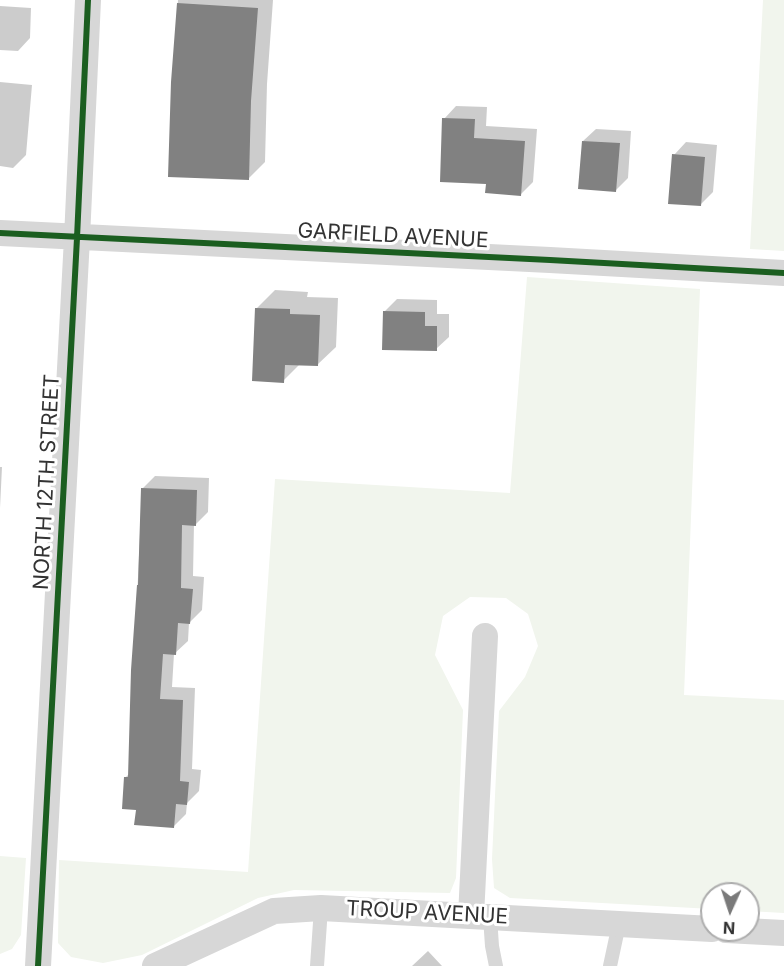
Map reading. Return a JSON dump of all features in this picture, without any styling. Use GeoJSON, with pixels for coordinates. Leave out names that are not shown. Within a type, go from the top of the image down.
{"type":"FeatureCollection","features":[{"type":"Feature","properties":{"kind":"street","name":"NORTH 12TH STREET"},"geometry":{"type":"LineString","coordinates":[[38,966],[88,0]]}},
{"type":"Feature","properties":{"kind":"street","name":"GARFIELD AVENUE"},"geometry":{"type":"LineString","coordinates":[[0,233],[784,273]]}},
{"type":"Feature","properties":{"kind":"street"},"geometry":{"type":"LineString","coordinates":[[480,916],[485,636]]}},
{"type":"Feature","properties":{"kind":"street","name":"TROUP AVENUE"},"geometry":{"type":"LineString","coordinates":[[155,966],[274,911],[321,908],[700,928]]}},
{"type":"Feature","properties":{"kind":"street"},"geometry":{"type":"LineString","coordinates":[[760,932],[784,933]]}},
{"type":"Feature","properties":{"kind":"lane"},"geometry":{"type":"LineString","coordinates":[[317,966],[321,908]]}},
{"type":"Feature","properties":{"kind":"lane"},"geometry":{"type":"LineString","coordinates":[[480,916],[492,946],[496,966]]}},
{"type":"Feature","properties":{"kind":"lane"},"geometry":{"type":"LineString","coordinates":[[610,966],[619,924]]}},
{"type":"Feature","properties":{"kind":"shaded area"},"geometry":{"type":"Polygon","coordinates":[[[763,0],[784,0],[784,251],[750,249],[763,0]]]}},
{"type":"Feature","properties":{"kind":"shaded area"},"geometry":{"type":"Polygon","coordinates":[[[527,277],[700,289],[684,695],[784,700],[784,913],[760,912],[760,882],[700,882],[700,908],[510,898],[494,888],[492,859],[499,711],[525,677],[538,646],[528,614],[506,598],[470,597],[443,616],[435,655],[463,710],[456,878],[450,893],[294,890],[258,898],[142,955],[103,963],[71,957],[58,943],[59,860],[248,872],[275,479],[510,493],[527,277]]]}},
{"type":"Feature","properties":{"kind":"shaded area"},"geometry":{"type":"Polygon","coordinates":[[[0,856],[26,858],[21,935],[12,949],[0,954],[0,856]]]}},
{"type":"Feature","properties":{"kind":"building"},"geometry":{"type":"Polygon","coordinates":[[[177,3],[258,8],[251,101],[249,180],[168,177],[171,82],[177,3]]]}},
{"type":"Feature","properties":{"kind":"building"},"geometry":{"type":"Polygon","coordinates":[[[442,118],[475,119],[474,138],[525,141],[521,196],[485,193],[486,184],[440,182],[442,118]]]}},
{"type":"Feature","properties":{"kind":"building"},"geometry":{"type":"Polygon","coordinates":[[[582,141],[620,143],[616,192],[578,189],[582,141]]]}},
{"type":"Feature","properties":{"kind":"building"},"geometry":{"type":"Polygon","coordinates":[[[672,154],[705,157],[701,206],[668,204],[672,154]]]}},
{"type":"Feature","properties":{"kind":"building"},"geometry":{"type":"Polygon","coordinates":[[[255,308],[290,309],[290,314],[320,315],[318,366],[285,365],[284,383],[252,381],[255,308]]]}},
{"type":"Feature","properties":{"kind":"building"},"geometry":{"type":"Polygon","coordinates":[[[383,311],[425,312],[425,326],[437,326],[437,351],[382,350],[383,311]]]}},
{"type":"Feature","properties":{"kind":"building"},"geometry":{"type":"Polygon","coordinates":[[[141,488],[197,490],[196,526],[182,525],[181,588],[193,589],[190,624],[178,623],[176,655],[163,654],[160,699],[183,700],[180,781],[189,782],[187,805],[176,804],[174,828],[134,825],[136,810],[122,809],[124,777],[128,777],[131,670],[138,585],[141,488]]]}},
{"type":"Feature","properties":{"kind":"cycle path"},"geometry":{"type":"LineString","coordinates":[[38,966],[88,0]]}},
{"type":"Feature","properties":{"kind":"cycle path"},"geometry":{"type":"LineString","coordinates":[[0,233],[784,273]]}}]}
